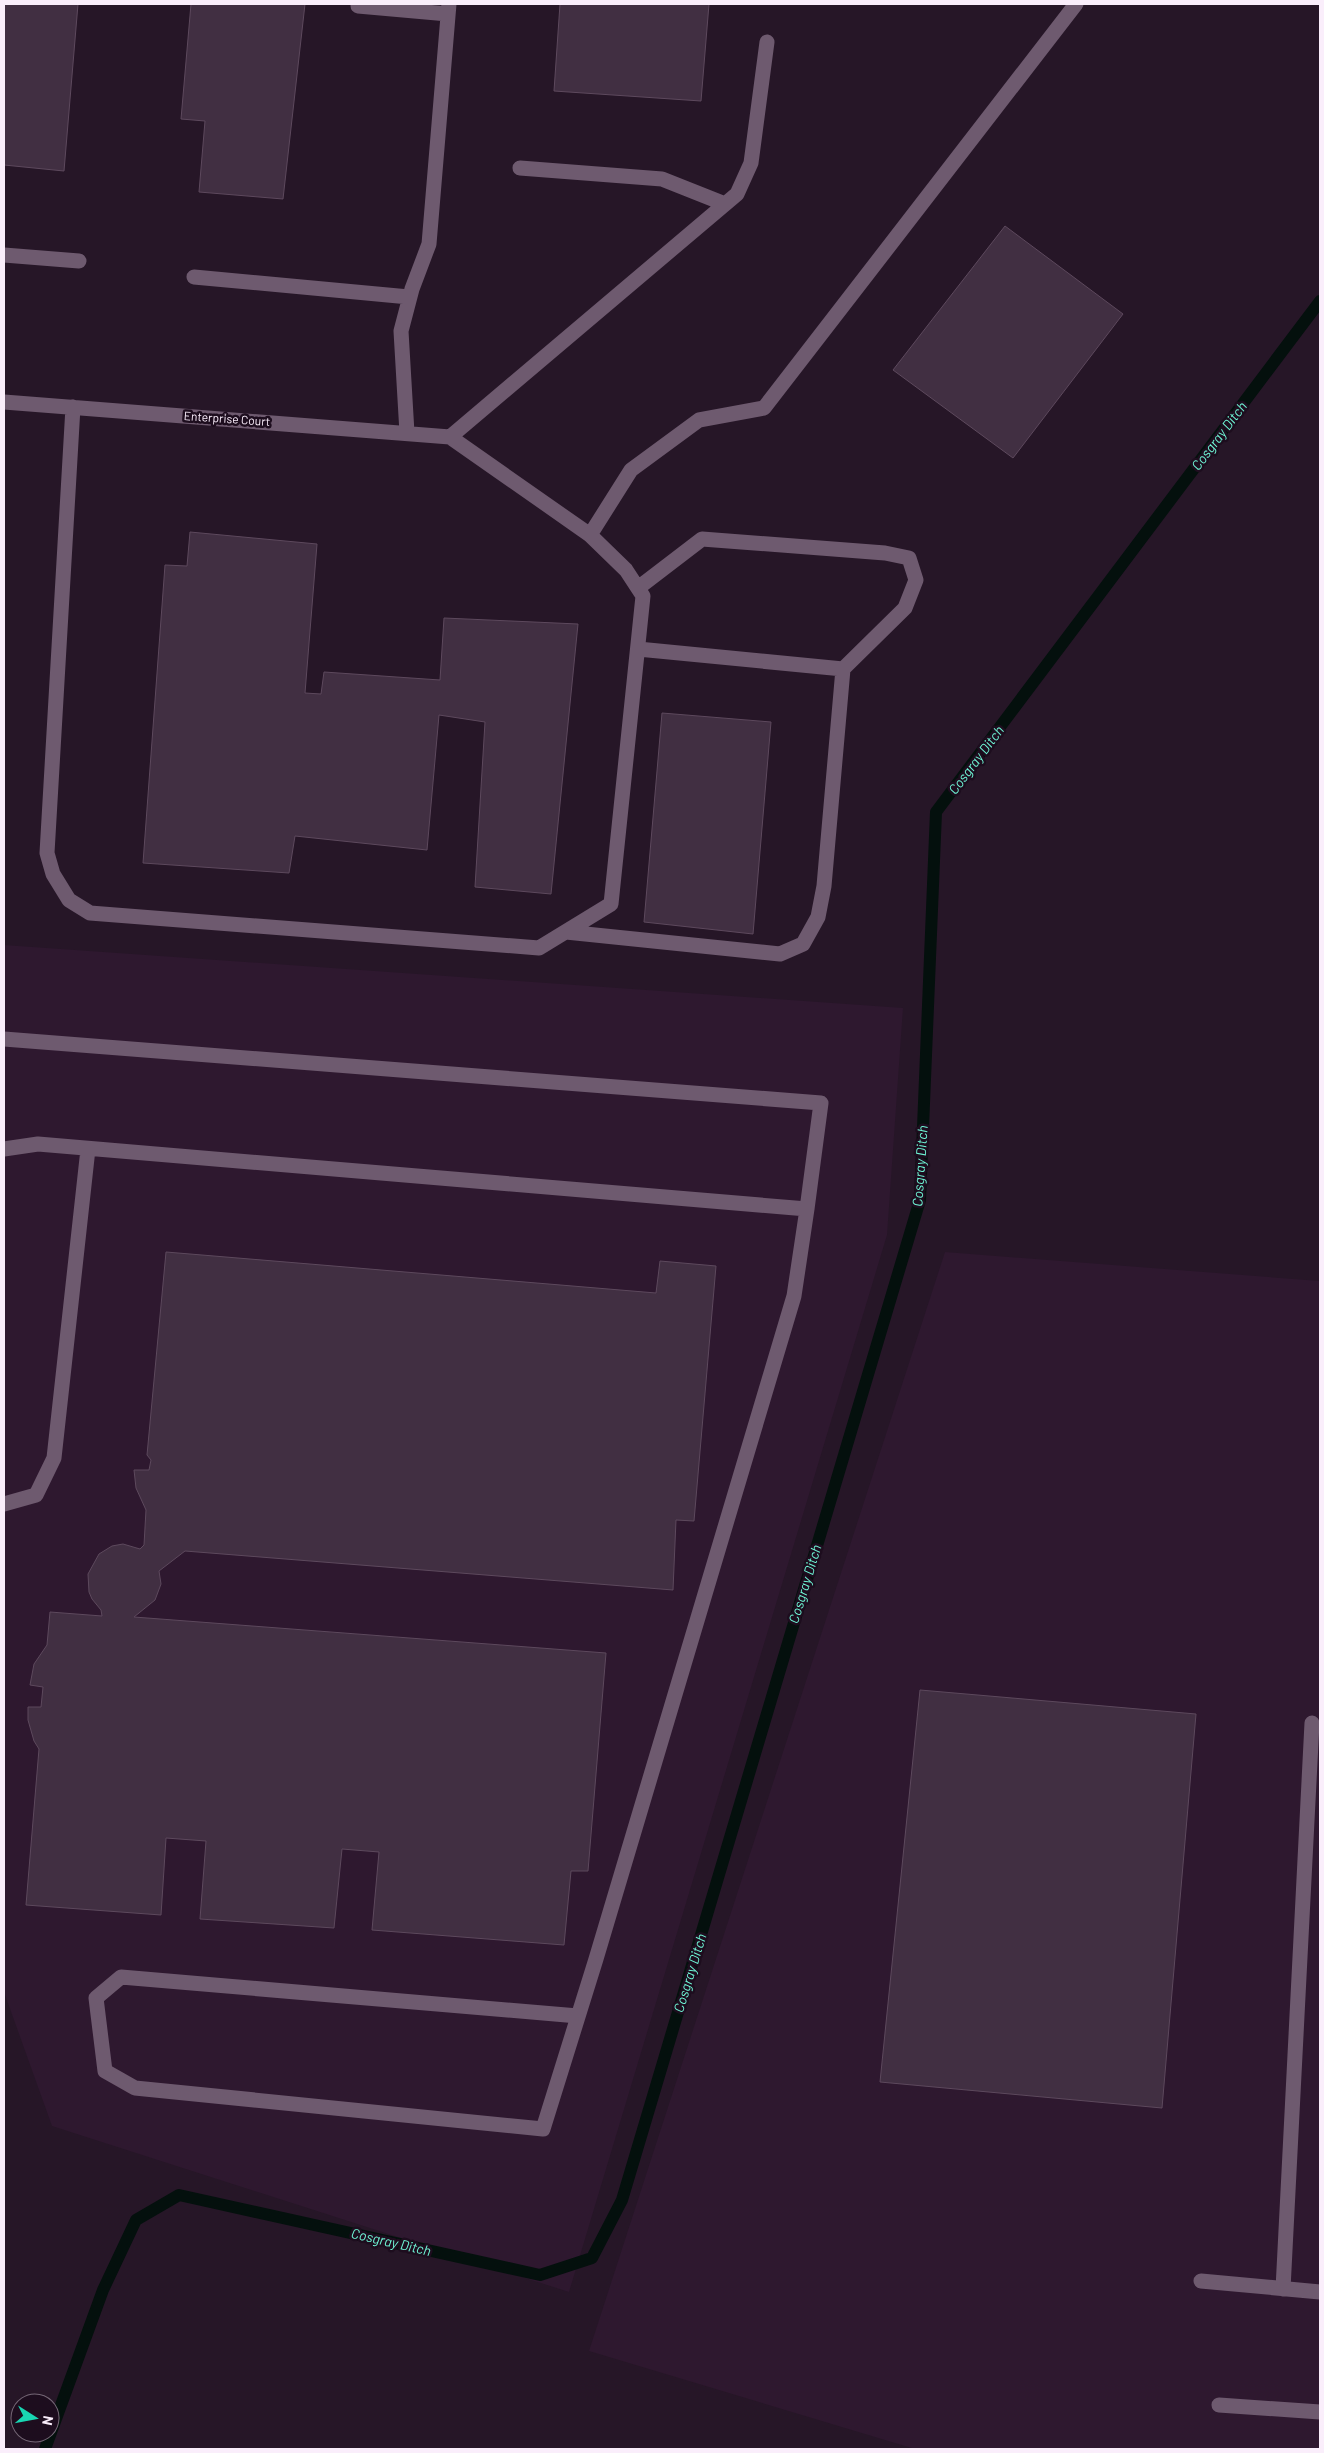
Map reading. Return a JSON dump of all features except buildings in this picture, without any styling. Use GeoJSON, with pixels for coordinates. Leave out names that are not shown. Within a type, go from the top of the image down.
{"type":"FeatureCollection","features":[{"type":"Feature","properties":{"kind":"street"},"geometry":{"type":"LineString","coordinates":[[590,536],[631,470],[691,425],[699,420],[764,408],[1076,4]]}},
{"type":"Feature","properties":{"kind":"street"},"geometry":{"type":"LineString","coordinates":[[358,6],[449,9],[429,244],[410,297],[401,331],[408,433]]}},
{"type":"Feature","properties":{"kind":"street"},"geometry":{"type":"LineString","coordinates":[[73,407],[47,853],[53,874],[69,900],[90,914],[539,948],[611,904],[643,596],[626,570],[590,536],[450,437],[737,194],[751,163],[767,42]]}},
{"type":"Feature","properties":{"kind":"street"},"geometry":{"type":"LineString","coordinates":[[520,168],[662,180],[726,204]]}},
{"type":"Feature","properties":{"kind":"street"},"geometry":{"type":"LineString","coordinates":[[4,255],[79,261]]}},
{"type":"Feature","properties":{"kind":"street"},"geometry":{"type":"LineString","coordinates":[[194,277],[410,297]]}},
{"type":"Feature","properties":{"kind":"street","name":"Enterprise Court"},"geometry":{"type":"LineString","coordinates":[[4,402],[450,437]]}},
{"type":"Feature","properties":{"kind":"street"},"geometry":{"type":"LineString","coordinates":[[566,932],[780,954],[804,944],[818,917],[824,886],[843,670],[905,608],[916,580],[909,558],[885,553],[702,539],[638,588]]}},
{"type":"Feature","properties":{"kind":"street"},"geometry":{"type":"LineString","coordinates":[[638,649],[843,670]]}},
{"type":"Feature","properties":{"kind":"street"},"geometry":{"type":"LineString","coordinates":[[4,1039],[821,1102],[794,1296],[578,2016],[542,2129],[135,2088],[105,2071],[96,1998],[121,1977],[578,2016]]}},
{"type":"Feature","properties":{"kind":"street"},"geometry":{"type":"LineString","coordinates":[[4,1150],[38,1144],[807,1208]]}},
{"type":"Feature","properties":{"kind":"street"},"geometry":{"type":"LineString","coordinates":[[4,1504],[36,1496],[54,1458],[88,1149]]}},
{"type":"Feature","properties":{"kind":"street"},"geometry":{"type":"LineString","coordinates":[[1282,2289],[1312,1723]]}},
{"type":"Feature","properties":{"kind":"street"},"geometry":{"type":"LineString","coordinates":[[1201,2281],[1320,2292]]}},
{"type":"Feature","properties":{"kind":"street"},"geometry":{"type":"LineString","coordinates":[[1219,2405],[1320,2412]]}},
{"type":"Feature","properties":{"kind":"shaded area"},"geometry":{"type":"Polygon","coordinates":[[[4,945],[903,1008],[887,1235],[569,2292],[52,2126],[4,1992],[4,945]]]}},
{"type":"Feature","properties":{"kind":"shaded area"},"geometry":{"type":"Polygon","coordinates":[[[945,1252],[1320,1281],[1320,2449],[915,2449],[589,2351],[945,1252]]]}},
{"type":"Feature","properties":{"kind":"waterway","name":"Cosgray Ditch"},"geometry":{"type":"LineString","coordinates":[[45,2449],[103,2290],[136,2220],[179,2195],[540,2275],[592,2258],[622,2200],[920,1200],[936,812],[1320,301]]}}]}
